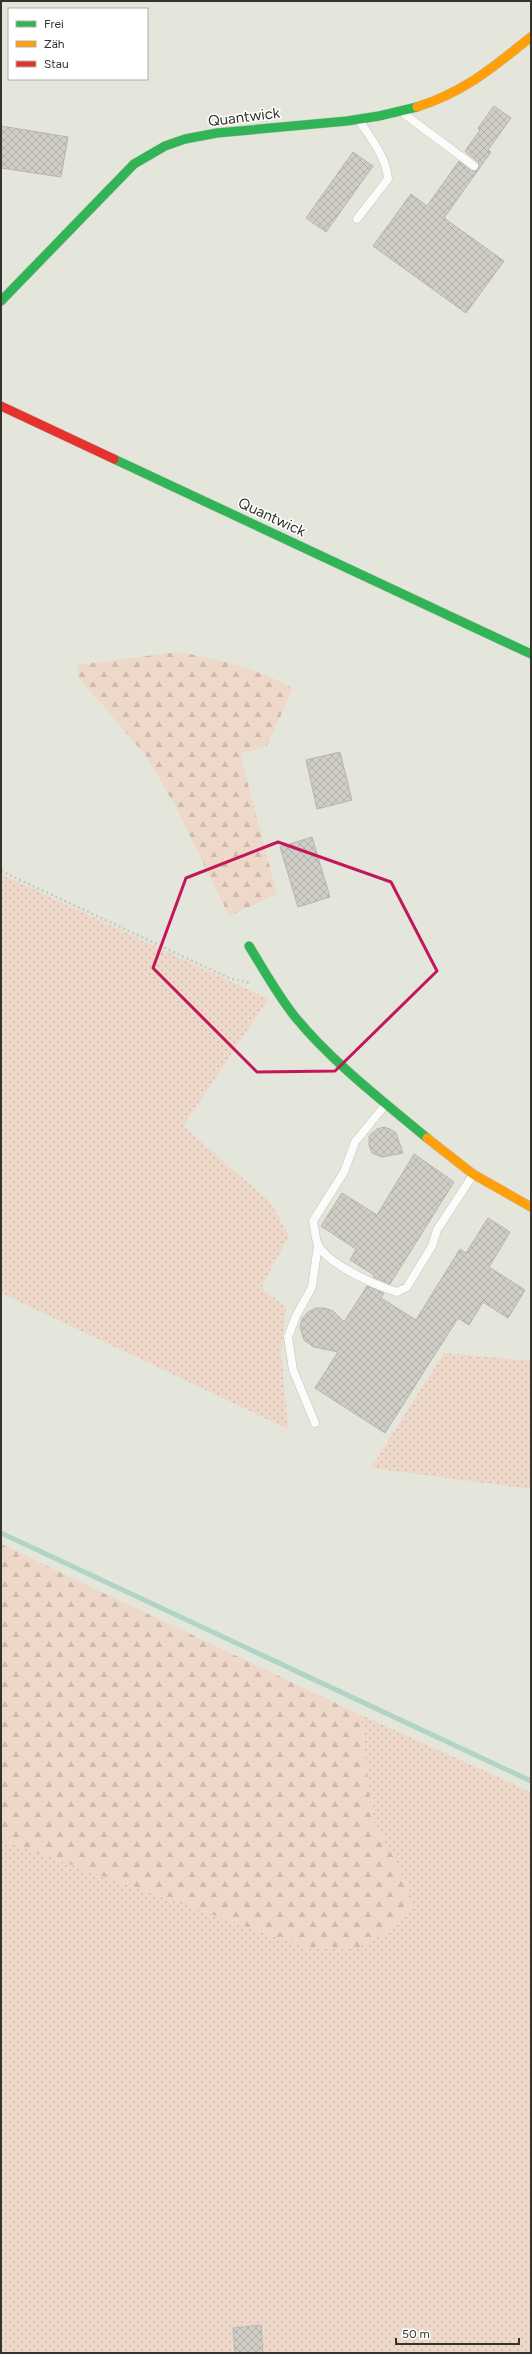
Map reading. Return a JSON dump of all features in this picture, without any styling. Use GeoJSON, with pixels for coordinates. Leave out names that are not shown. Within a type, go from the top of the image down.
{"type":"FeatureCollection","features":[{"type":"Feature","properties":{"kind":"street","name":"Quantwick"},"geometry":{"type":"LineString","coordinates":[[1,301],[134,164],[157,149],[184,139],[358,119],[401,112],[443,99],[465,88],[531,37]]}},
{"type":"Feature","properties":{"kind":"street","name":"Quantwick"},"geometry":{"type":"LineString","coordinates":[[1,406],[531,654]]}},
{"type":"Feature","properties":{"kind":"street"},"geometry":{"type":"LineString","coordinates":[[249,946],[269,978],[303,1026],[446,1156],[509,1197],[531,1208]]}},
{"type":"Feature","properties":{"kind":"lane"},"geometry":{"type":"LineString","coordinates":[[401,112],[474,166]]}},
{"type":"Feature","properties":{"kind":"lane"},"geometry":{"type":"LineString","coordinates":[[357,219],[388,179],[387,166],[358,119]]}},
{"type":"Feature","properties":{"kind":"lane"},"geometry":{"type":"LineString","coordinates":[[315,1423],[293,1370],[288,1337],[296,1316],[302,1309],[312,1287],[318,1245],[313,1221],[344,1172],[354,1142],[387,1103]]}},
{"type":"Feature","properties":{"kind":"lane"},"geometry":{"type":"LineString","coordinates":[[318,1245],[332,1261],[382,1287],[397,1292],[407,1287],[432,1246],[437,1230],[474,1174]]}},
{"type":"Feature","properties":{"kind":"path"},"geometry":{"type":"LineString","coordinates":[[1,870],[229,978],[244,983],[260,984],[269,978]]}},
{"type":"Feature","properties":{"kind":"highlighted area"},"geometry":{"type":"Polygon","coordinates":[[[278,842],[391,882],[437,971],[335,1071],[257,1072],[153,968],[186,878],[278,842]]]}},
{"type":"Feature","properties":{"kind":"green space"},"geometry":{"type":"Polygon","coordinates":[[[176,652],[207,657],[250,669],[293,688],[267,746],[240,754],[277,894],[229,916],[178,811],[147,757],[77,676],[78,665],[176,652]]]}},
{"type":"Feature","properties":{"kind":"green space"},"geometry":{"type":"Polygon","coordinates":[[[1,874],[268,999],[183,1126],[270,1202],[289,1236],[261,1288],[286,1307],[281,1352],[288,1429],[1,1293],[1,874]]]}},
{"type":"Feature","properties":{"kind":"green space"},"geometry":{"type":"Polygon","coordinates":[[[444,1353],[531,1361],[531,1489],[371,1468],[444,1353]]]}},
{"type":"Feature","properties":{"kind":"green space"},"geometry":{"type":"Polygon","coordinates":[[[1,1544],[361,1715],[372,1819],[396,1861],[414,1904],[395,1928],[356,1949],[304,1947],[1,1840],[1,1544]]]}},
{"type":"Feature","properties":{"kind":"green space"},"geometry":{"type":"Polygon","coordinates":[[[361,1715],[531,1792],[531,2353],[1,2353],[1,1840],[304,1947],[414,1904],[396,1861],[372,1819],[361,1715]]]}},
{"type":"Feature","properties":{"kind":"building"},"geometry":{"type":"Polygon","coordinates":[[[494,106],[511,118],[488,150],[491,152],[444,218],[504,261],[466,313],[373,246],[411,194],[427,206],[459,161],[471,171],[478,170],[479,163],[465,151],[480,130],[478,128],[494,106]]]}},
{"type":"Feature","properties":{"kind":"building"},"geometry":{"type":"Polygon","coordinates":[[[1,126],[68,137],[61,177],[1,168],[1,126]]]}},
{"type":"Feature","properties":{"kind":"building"},"geometry":{"type":"Polygon","coordinates":[[[353,152],[373,166],[326,232],[306,218],[353,152]]]}},
{"type":"Feature","properties":{"kind":"building"},"geometry":{"type":"Polygon","coordinates":[[[340,752],[352,800],[317,809],[306,760],[340,752]]]}},
{"type":"Feature","properties":{"kind":"building"},"geometry":{"type":"Polygon","coordinates":[[[312,837],[330,897],[298,907],[280,847],[312,837]]]}},
{"type":"Feature","properties":{"kind":"building"},"geometry":{"type":"Polygon","coordinates":[[[384,1127],[396,1133],[403,1153],[382,1157],[372,1153],[369,1146],[369,1136],[377,1129],[384,1127]]]}},
{"type":"Feature","properties":{"kind":"building"},"geometry":{"type":"Polygon","coordinates":[[[414,1154],[454,1182],[390,1284],[373,1277],[374,1275],[350,1260],[356,1249],[321,1226],[342,1193],[377,1215],[414,1154]]]}},
{"type":"Feature","properties":{"kind":"building"},"geometry":{"type":"Polygon","coordinates":[[[488,1218],[510,1232],[489,1267],[525,1290],[508,1318],[483,1302],[469,1325],[458,1318],[385,1433],[315,1388],[338,1352],[314,1347],[304,1340],[300,1327],[302,1319],[308,1312],[316,1308],[325,1308],[333,1311],[344,1322],[367,1286],[384,1293],[381,1298],[416,1320],[460,1249],[466,1253],[488,1218]]]}},
{"type":"Feature","properties":{"kind":"building"},"geometry":{"type":"Polygon","coordinates":[[[261,2325],[263,2353],[235,2353],[233,2328],[261,2325]]]}},
{"type":"Feature","properties":{"kind":"waterway"},"geometry":{"type":"LineString","coordinates":[[1,1533],[531,1781]]}},
{"type":"Feature","properties":{"kind":"traffic: fast"},"geometry":{"type":"LineString","coordinates":[[1,301],[134,164],[165,146],[185,139],[217,133],[347,121],[379,116],[417,107]]}},
{"type":"Feature","properties":{"kind":"traffic: fast"},"geometry":{"type":"LineString","coordinates":[[114,459],[531,654]]}},
{"type":"Feature","properties":{"kind":"traffic: fast"},"geometry":{"type":"LineString","coordinates":[[249,946],[283,1001],[310,1034],[358,1081],[427,1138]]}},
{"type":"Feature","properties":{"kind":"traffic: slow"},"geometry":{"type":"LineString","coordinates":[[417,107],[450,94],[478,78],[531,37]]}},
{"type":"Feature","properties":{"kind":"traffic: slow"},"geometry":{"type":"LineString","coordinates":[[427,1138],[473,1174],[531,1207]]}},
{"type":"Feature","properties":{"kind":"traffic: jam"},"geometry":{"type":"LineString","coordinates":[[1,406],[114,459]]}}]}
